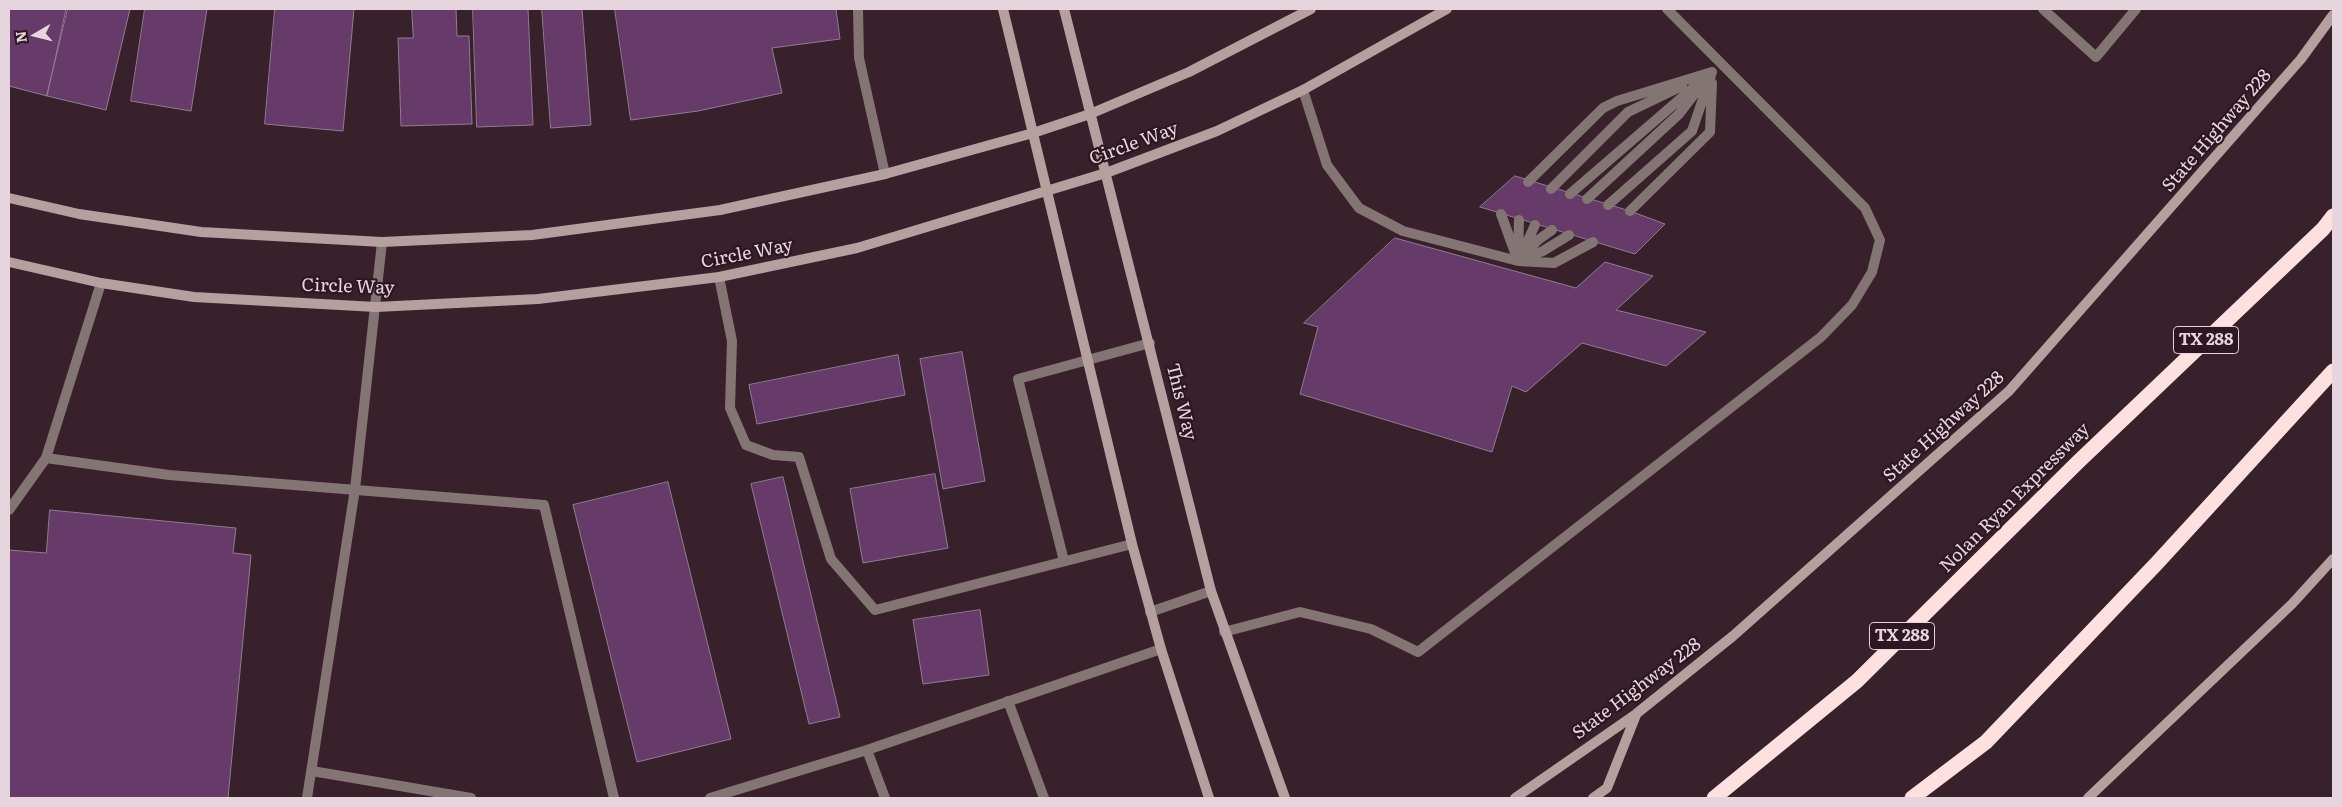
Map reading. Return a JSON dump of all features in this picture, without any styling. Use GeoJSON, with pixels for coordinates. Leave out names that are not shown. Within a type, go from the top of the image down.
{"type":"FeatureCollection","features":[{"type":"Feature","properties":{"kind":"highway","name":"Nolan Ryan Expressway"},"geometry":{"type":"LineString","coordinates":[[1714,798],[1857,680],[2078,462],[2316,236],[2333,216]]}},
{"type":"Feature","properties":{"kind":"highway"},"geometry":{"type":"LineString","coordinates":[[1912,798],[1986,742],[2157,564],[2333,371]]}},
{"type":"Feature","properties":{"kind":"street"},"geometry":{"type":"LineString","coordinates":[[1003,9],[1132,544],[1161,649],[1209,798]]}},
{"type":"Feature","properties":{"kind":"street","name":"This Way"},"geometry":{"type":"LineString","coordinates":[[1064,9],[1150,343],[1211,591],[1224,632],[1285,798]]}},
{"type":"Feature","properties":{"kind":"street"},"geometry":{"type":"LineString","coordinates":[[9,198],[79,214],[201,232],[382,242],[532,235],[720,210],[885,174],[1090,114],[1189,72],[1311,9]]}},
{"type":"Feature","properties":{"kind":"street","name":"Circle Way"},"geometry":{"type":"LineString","coordinates":[[9,262],[101,283],[194,296],[376,306],[538,299],[719,278],[857,248],[1106,173],[1217,130],[1303,90],[1446,9]]}},
{"type":"Feature","properties":{"kind":"street","name":"State Highway 228"},"geometry":{"type":"LineString","coordinates":[[1515,798],[1636,714],[1733,636],[2009,391],[2301,59],[2333,15]]}},
{"type":"Feature","properties":{"kind":"street"},"geometry":{"type":"LineString","coordinates":[[2088,798],[2292,604],[2333,559]]}},
{"type":"Feature","properties":{"kind":"street"},"geometry":{"type":"LineString","coordinates":[[1593,798],[1607,788],[1636,714]]}},
{"type":"Feature","properties":{"kind":"lane"},"geometry":{"type":"LineString","coordinates":[[858,9],[859,58],[885,174]]}},
{"type":"Feature","properties":{"kind":"lane"},"geometry":{"type":"LineString","coordinates":[[1224,632],[1300,612],[1371,629],[1418,652],[1821,337],[1852,305],[1872,272],[1880,240],[1865,208],[1667,9]]}},
{"type":"Feature","properties":{"kind":"lane"},"geometry":{"type":"LineString","coordinates":[[2043,9],[2096,57],[2136,9]]}},
{"type":"Feature","properties":{"kind":"lane"},"geometry":{"type":"LineString","coordinates":[[1570,194],[1720,64]]}},
{"type":"Feature","properties":{"kind":"lane"},"geometry":{"type":"LineString","coordinates":[[1528,182],[1603,108],[1616,101],[1712,72]]}},
{"type":"Feature","properties":{"kind":"lane"},"geometry":{"type":"LineString","coordinates":[[1551,189],[1628,112],[1712,72]]}},
{"type":"Feature","properties":{"kind":"lane"},"geometry":{"type":"LineString","coordinates":[[1587,199],[1679,114],[1712,72]]}},
{"type":"Feature","properties":{"kind":"lane"},"geometry":{"type":"LineString","coordinates":[[1608,204],[1692,131],[1712,72]]}},
{"type":"Feature","properties":{"kind":"lane"},"geometry":{"type":"LineString","coordinates":[[1630,211],[1710,132],[1712,72]]}},
{"type":"Feature","properties":{"kind":"lane"},"geometry":{"type":"LineString","coordinates":[[1303,90],[1327,165],[1359,208],[1404,231],[1518,261],[1554,262],[1593,242]]}},
{"type":"Feature","properties":{"kind":"lane"},"geometry":{"type":"LineString","coordinates":[[1501,214],[1518,261]]}},
{"type":"Feature","properties":{"kind":"lane"},"geometry":{"type":"LineString","coordinates":[[1518,261],[1519,220]]}},
{"type":"Feature","properties":{"kind":"lane"},"geometry":{"type":"LineString","coordinates":[[1518,261],[1535,225]]}},
{"type":"Feature","properties":{"kind":"lane"},"geometry":{"type":"LineString","coordinates":[[1518,261],[1538,240],[1552,230]]}},
{"type":"Feature","properties":{"kind":"lane"},"geometry":{"type":"LineString","coordinates":[[1518,261],[1544,251],[1569,235]]}},
{"type":"Feature","properties":{"kind":"lane"},"geometry":{"type":"LineString","coordinates":[[308,798],[355,489],[382,242]]}},
{"type":"Feature","properties":{"kind":"lane"},"geometry":{"type":"LineString","coordinates":[[719,278],[732,341],[730,408],[746,445],[773,454],[799,457],[831,559],[875,610],[1132,544]]}},
{"type":"Feature","properties":{"kind":"lane"},"geometry":{"type":"LineString","coordinates":[[9,510],[46,458],[101,283]]}},
{"type":"Feature","properties":{"kind":"lane"},"geometry":{"type":"LineString","coordinates":[[1064,561],[1018,379],[1150,343]]}},
{"type":"Feature","properties":{"kind":"lane"},"geometry":{"type":"LineString","coordinates":[[46,458],[169,475],[544,505],[614,798]]}},
{"type":"Feature","properties":{"kind":"lane"},"geometry":{"type":"LineString","coordinates":[[1150,612],[1211,591]]}},
{"type":"Feature","properties":{"kind":"lane"},"geometry":{"type":"LineString","coordinates":[[710,798],[867,750],[1161,649]]}},
{"type":"Feature","properties":{"kind":"lane"},"geometry":{"type":"LineString","coordinates":[[1008,701],[1044,798]]}},
{"type":"Feature","properties":{"kind":"lane"},"geometry":{"type":"LineString","coordinates":[[867,750],[884,798]]}},
{"type":"Feature","properties":{"kind":"lane"},"geometry":{"type":"LineString","coordinates":[[312,771],[471,798]]}},
{"type":"Feature","properties":{"kind":"building"},"geometry":{"type":"Polygon","coordinates":[[[9,9],[66,9],[47,96],[9,86],[9,9]]]}},
{"type":"Feature","properties":{"kind":"building"},"geometry":{"type":"Polygon","coordinates":[[[68,9],[130,9],[106,110],[47,96],[68,9]]]}},
{"type":"Feature","properties":{"kind":"building"},"geometry":{"type":"Polygon","coordinates":[[[145,9],[207,9],[191,111],[131,101],[145,9]]]}},
{"type":"Feature","properties":{"kind":"building"},"geometry":{"type":"Polygon","coordinates":[[[275,9],[354,9],[343,131],[265,124],[275,9]]]}},
{"type":"Feature","properties":{"kind":"building"},"geometry":{"type":"Polygon","coordinates":[[[412,9],[456,9],[457,36],[469,36],[472,124],[401,126],[398,38],[413,38],[412,9]]]}},
{"type":"Feature","properties":{"kind":"building"},"geometry":{"type":"Polygon","coordinates":[[[473,9],[528,9],[533,125],[477,127],[473,9]]]}},
{"type":"Feature","properties":{"kind":"building"},"geometry":{"type":"Polygon","coordinates":[[[542,9],[582,9],[591,125],[551,128],[542,9]]]}},
{"type":"Feature","properties":{"kind":"building"},"geometry":{"type":"Polygon","coordinates":[[[615,9],[836,9],[840,39],[772,48],[782,93],[698,111],[631,120],[615,9]]]}},
{"type":"Feature","properties":{"kind":"building"},"geometry":{"type":"Polygon","coordinates":[[[1515,176],[1630,211],[1665,224],[1635,254],[1480,207],[1515,176]]]}},
{"type":"Feature","properties":{"kind":"building"},"geometry":{"type":"Polygon","coordinates":[[[1395,238],[1576,288],[1605,262],[1653,276],[1616,310],[1706,332],[1666,366],[1582,343],[1526,392],[1512,386],[1492,452],[1300,394],[1318,327],[1304,323],[1395,238]]]}},
{"type":"Feature","properties":{"kind":"building"},"geometry":{"type":"Polygon","coordinates":[[[962,352],[985,481],[943,489],[920,359],[962,352]]]}},
{"type":"Feature","properties":{"kind":"building"},"geometry":{"type":"Polygon","coordinates":[[[898,355],[905,395],[757,424],[749,385],[898,355]]]}},
{"type":"Feature","properties":{"kind":"building"},"geometry":{"type":"Polygon","coordinates":[[[935,474],[948,548],[863,563],[850,489],[935,474]]]}},
{"type":"Feature","properties":{"kind":"building"},"geometry":{"type":"Polygon","coordinates":[[[783,477],[840,717],[809,724],[751,484],[783,477]]]}},
{"type":"Feature","properties":{"kind":"building"},"geometry":{"type":"Polygon","coordinates":[[[668,482],[731,739],[637,762],[573,505],[668,482]]]}},
{"type":"Feature","properties":{"kind":"building"},"geometry":{"type":"Polygon","coordinates":[[[50,510],[236,528],[233,553],[251,555],[228,798],[9,798],[9,550],[46,553],[50,510]]]}},
{"type":"Feature","properties":{"kind":"building"},"geometry":{"type":"Polygon","coordinates":[[[980,610],[989,675],[923,684],[913,620],[980,610]]]}}]}
